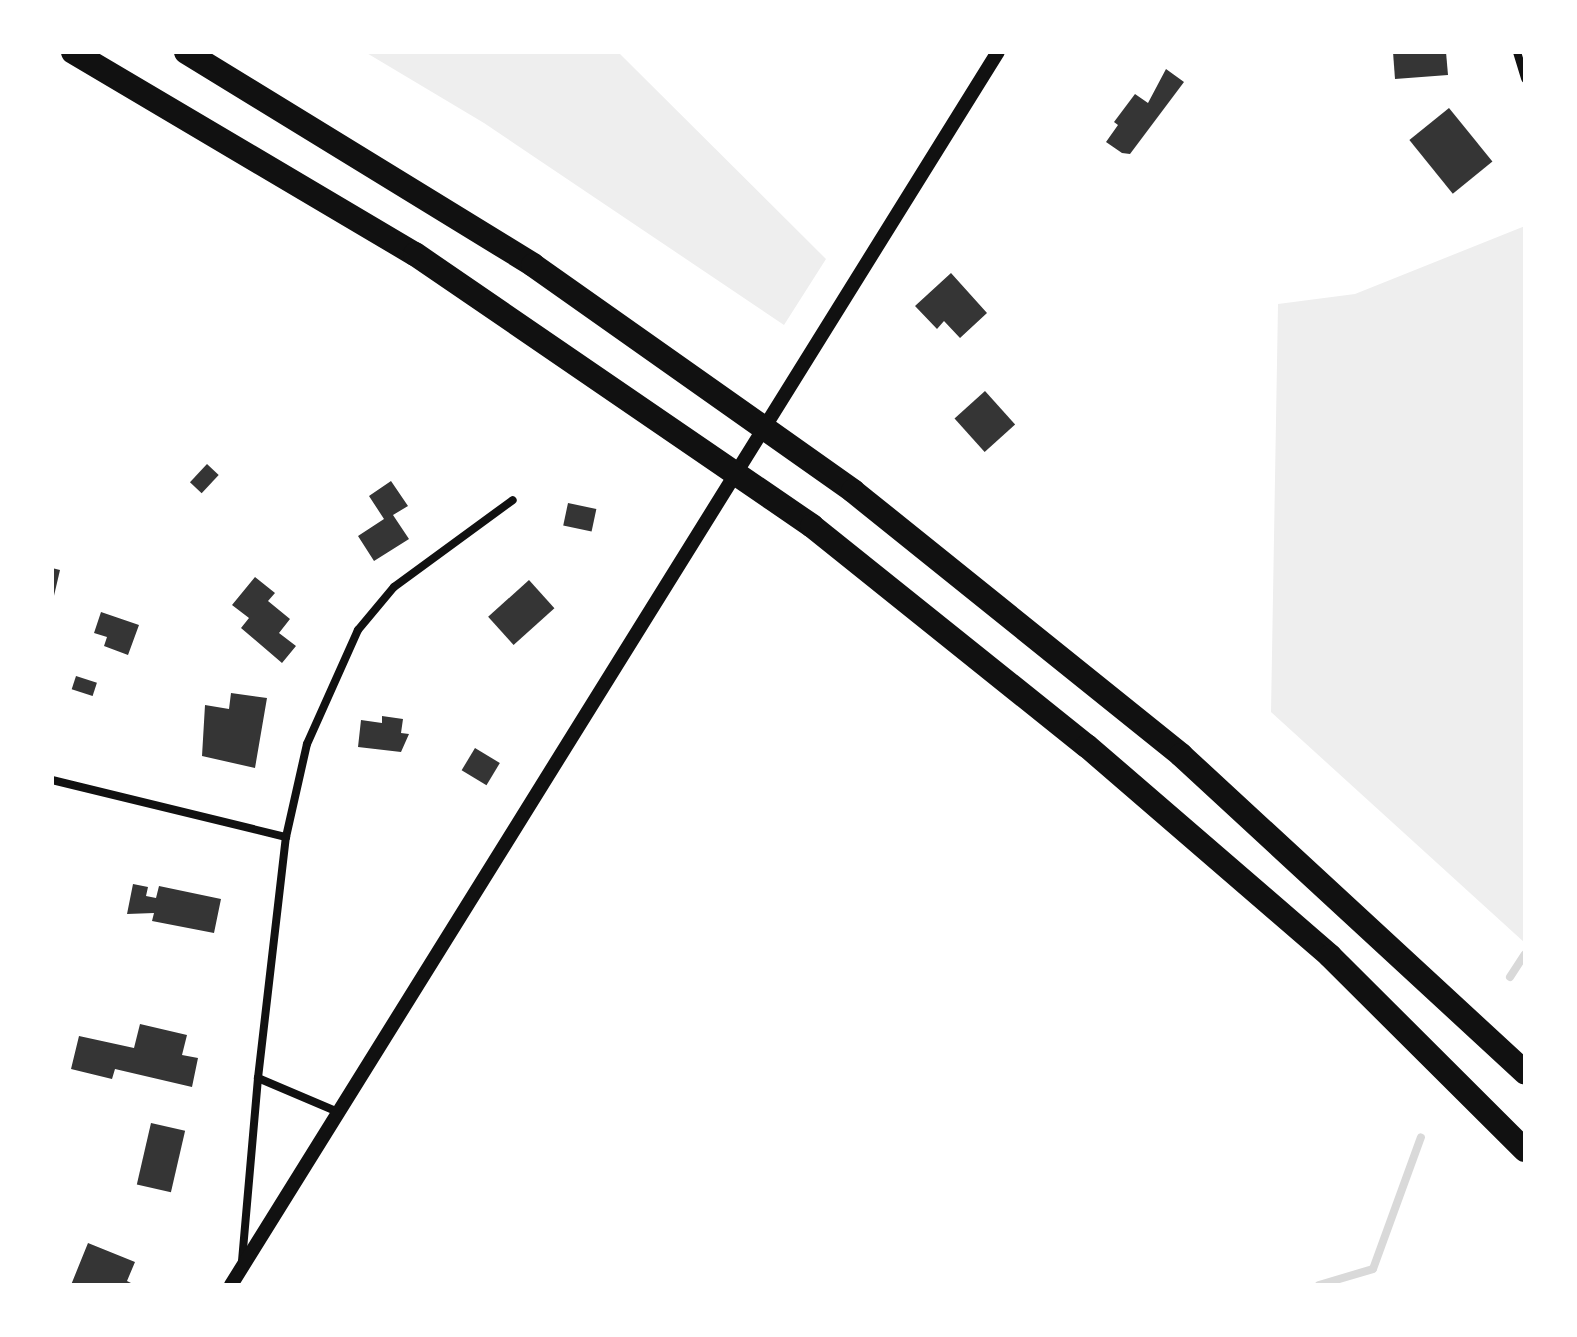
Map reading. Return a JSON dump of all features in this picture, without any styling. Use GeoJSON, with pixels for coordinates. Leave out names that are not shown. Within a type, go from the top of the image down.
{"type":"FeatureCollection","features":[{"type":"Feature","properties":{"kind":"highway"},"geometry":{"type":"LineString","coordinates":[[73,52],[415,254],[812,526],[1087,746],[1330,956],[1525,1150]]}},
{"type":"Feature","properties":{"kind":"highway"},"geometry":{"type":"LineString","coordinates":[[186,52],[533,265],[853,491],[1181,755],[1525,1072]]}},
{"type":"Feature","properties":{"kind":"street"},"geometry":{"type":"LineString","coordinates":[[231,1285],[998,52]]}},
{"type":"Feature","properties":{"kind":"street"},"geometry":{"type":"LineString","coordinates":[[1517,52],[1525,79]]}},
{"type":"Feature","properties":{"kind":"street"},"geometry":{"type":"LineString","coordinates":[[242,1267],[258,1078],[286,837],[307,744],[358,630],[421,562],[513,500]]}},
{"type":"Feature","properties":{"kind":"street"},"geometry":{"type":"LineString","coordinates":[[52,780],[286,837]]}},
{"type":"Feature","properties":{"kind":"street"},"geometry":{"type":"LineString","coordinates":[[258,1078],[338,1112]]}},
{"type":"Feature","properties":{"kind":"shaded area"},"geometry":{"type":"Polygon","coordinates":[[[365,52],[618,52],[826,259],[784,325],[484,123],[365,52]]]}},
{"type":"Feature","properties":{"kind":"shaded area"},"geometry":{"type":"Polygon","coordinates":[[[1525,226],[1525,943],[1271,712],[1278,304],[1355,294],[1525,226]]]}},
{"type":"Feature","properties":{"kind":"building"},"geometry":{"type":"Polygon","coordinates":[[[1393,52],[1446,52],[1448,75],[1395,79],[1393,52]]]}},
{"type":"Feature","properties":{"kind":"building"},"geometry":{"type":"Polygon","coordinates":[[[1166,69],[1184,82],[1130,154],[1122,153],[1106,142],[1118,125],[1114,122],[1135,94],[1148,103],[1166,69]]]}},
{"type":"Feature","properties":{"kind":"building"},"geometry":{"type":"Polygon","coordinates":[[[1449,108],[1492,162],[1453,194],[1409,140],[1449,108]]]}},
{"type":"Feature","properties":{"kind":"building"},"geometry":{"type":"Polygon","coordinates":[[[951,273],[987,313],[960,338],[944,321],[937,329],[915,306],[951,273]]]}},
{"type":"Feature","properties":{"kind":"building"},"geometry":{"type":"Polygon","coordinates":[[[985,391],[1015,424],[985,452],[955,418],[985,391]]]}},
{"type":"Feature","properties":{"kind":"building"},"geometry":{"type":"Polygon","coordinates":[[[207,464],[219,475],[202,493],[190,482],[207,464]]]}},
{"type":"Feature","properties":{"kind":"building"},"geometry":{"type":"Polygon","coordinates":[[[391,481],[408,506],[393,515],[409,539],[374,561],[358,536],[384,519],[369,496],[391,481]]]}},
{"type":"Feature","properties":{"kind":"building"},"geometry":{"type":"Polygon","coordinates":[[[568,503],[596,509],[592,532],[563,525],[568,503]]]}},
{"type":"Feature","properties":{"kind":"building"},"geometry":{"type":"Polygon","coordinates":[[[52,568],[60,570],[53,600],[52,600],[52,568]]]}},
{"type":"Feature","properties":{"kind":"building"},"geometry":{"type":"Polygon","coordinates":[[[255,577],[275,593],[268,601],[290,619],[279,633],[296,646],[282,663],[241,628],[249,618],[232,605],[255,577]]]}},
{"type":"Feature","properties":{"kind":"building"},"geometry":{"type":"Polygon","coordinates":[[[529,580],[554,608],[514,645],[488,617],[529,580]]]}},
{"type":"Feature","properties":{"kind":"building"},"geometry":{"type":"Polygon","coordinates":[[[101,612],[139,625],[128,655],[104,646],[107,637],[94,633],[101,612]]]}},
{"type":"Feature","properties":{"kind":"building"},"geometry":{"type":"Polygon","coordinates":[[[76,676],[97,683],[93,696],[72,689],[76,676]]]}},
{"type":"Feature","properties":{"kind":"building"},"geometry":{"type":"Polygon","coordinates":[[[231,693],[267,698],[255,768],[202,756],[205,705],[229,709],[231,693]]]}},
{"type":"Feature","properties":{"kind":"building"},"geometry":{"type":"Polygon","coordinates":[[[382,716],[403,719],[401,733],[409,734],[401,752],[358,747],[361,720],[382,723],[382,716]]]}},
{"type":"Feature","properties":{"kind":"building"},"geometry":{"type":"Polygon","coordinates":[[[475,748],[500,763],[486,785],[462,770],[475,748]]]}},
{"type":"Feature","properties":{"kind":"building"},"geometry":{"type":"Polygon","coordinates":[[[133,884],[148,887],[146,896],[156,898],[159,886],[221,899],[214,933],[152,921],[154,913],[127,914],[133,884]]]}},
{"type":"Feature","properties":{"kind":"building"},"geometry":{"type":"Polygon","coordinates":[[[140,1024],[187,1035],[182,1055],[198,1058],[192,1087],[115,1069],[112,1079],[71,1069],[79,1036],[134,1048],[140,1024]]]}},
{"type":"Feature","properties":{"kind":"building"},"geometry":{"type":"Polygon","coordinates":[[[151,1123],[185,1131],[171,1192],[137,1184],[151,1123]]]}},
{"type":"Feature","properties":{"kind":"building"},"geometry":{"type":"Polygon","coordinates":[[[88,1243],[135,1262],[127,1281],[135,1285],[71,1285],[88,1243]]]}},
{"type":"Feature","properties":{"kind":"waterway"},"geometry":{"type":"LineString","coordinates":[[1510,977],[1525,954]]}},
{"type":"Feature","properties":{"kind":"waterway"},"geometry":{"type":"LineString","coordinates":[[1319,1285],[1373,1269],[1421,1137]]}}]}
